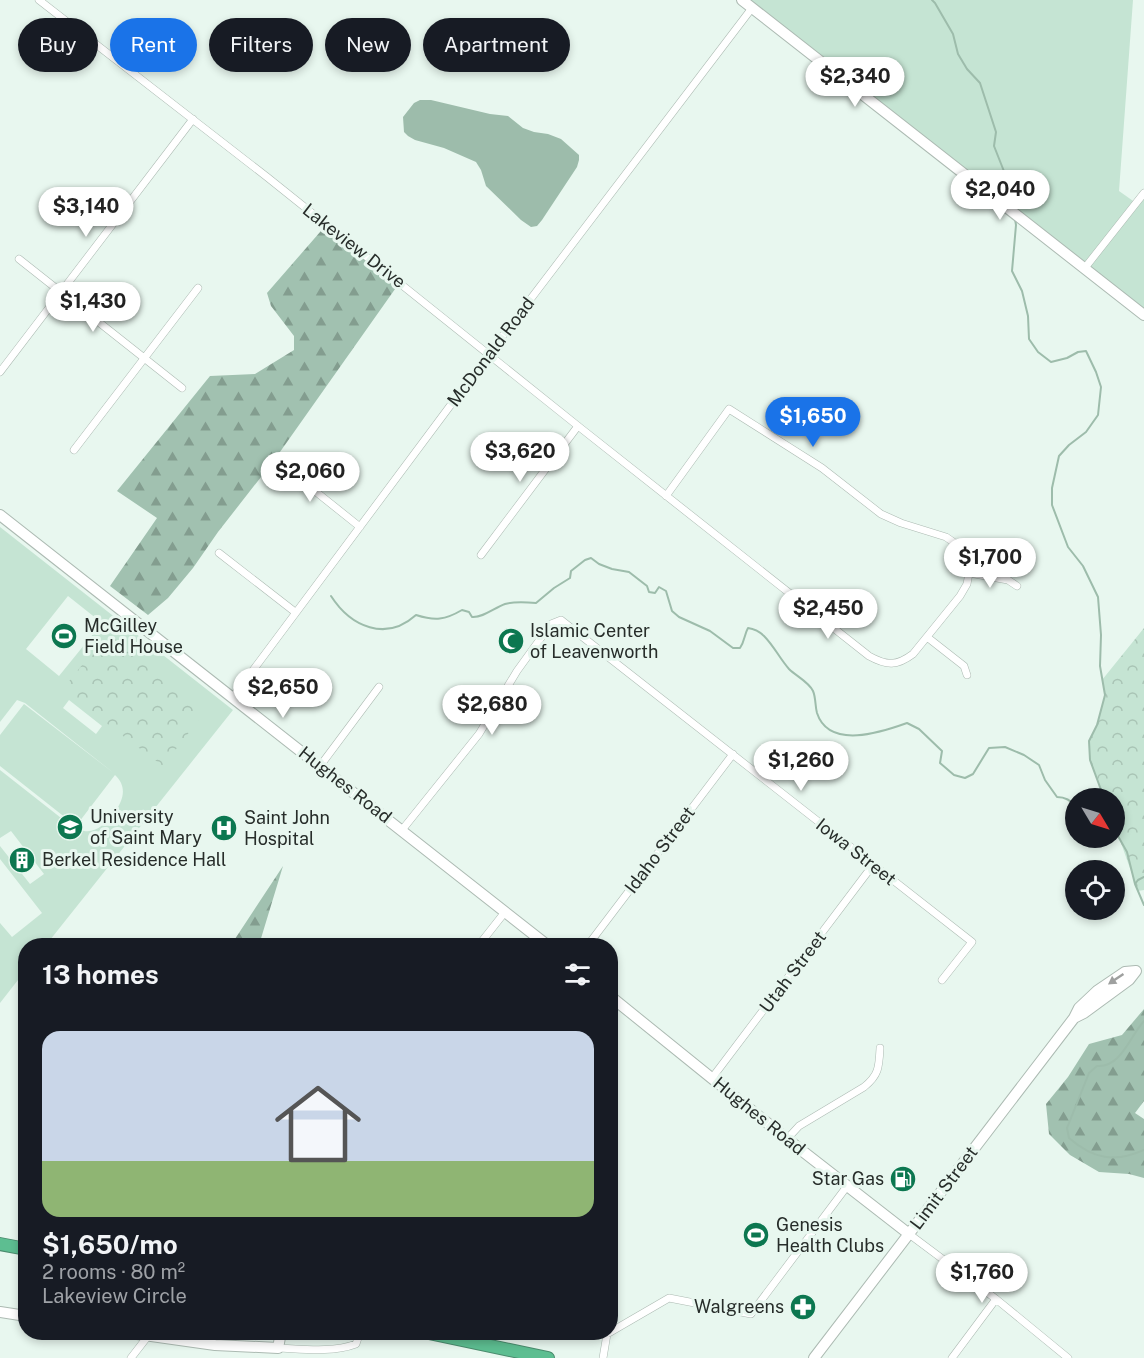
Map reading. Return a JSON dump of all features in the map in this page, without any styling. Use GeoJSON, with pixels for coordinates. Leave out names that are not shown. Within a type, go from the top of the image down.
{"type":"FeatureCollection","features":[{"type":"Feature","properties":{"kind":"highway"},"geometry":{"type":"LineString","coordinates":[[0,1244],[18,1247]]}},
{"type":"Feature","properties":{"kind":"highway"},"geometry":{"type":"LineString","coordinates":[[462,1340],[548,1358]]}},
{"type":"Feature","properties":{"kind":"street","name":"Lakeview Drive"},"geometry":{"type":"LineString","coordinates":[[39,0],[391,275],[488,355],[869,657],[891,664],[904,661],[927,637]]}},
{"type":"Feature","properties":{"kind":"street"},"geometry":{"type":"LineString","coordinates":[[742,0],[1144,315]]}},
{"type":"Feature","properties":{"kind":"street","name":"McDonald Road"},"geometry":{"type":"LineString","coordinates":[[233,697],[488,355],[752,8]]}},
{"type":"Feature","properties":{"kind":"street"},"geometry":{"type":"LineString","coordinates":[[0,372],[193,119]]}},
{"type":"Feature","properties":{"kind":"street"},"geometry":{"type":"LineString","coordinates":[[1084,269],[1144,193]]}},
{"type":"Feature","properties":{"kind":"street"},"geometry":{"type":"LineString","coordinates":[[19,259],[182,388]]}},
{"type":"Feature","properties":{"kind":"street"},"geometry":{"type":"LineString","coordinates":[[74,450],[198,288]]}},
{"type":"Feature","properties":{"kind":"street"},"geometry":{"type":"LineString","coordinates":[[666,496],[729,409],[822,468],[881,514],[901,523],[946,537],[959,546],[969,564],[967,584],[927,637],[964,666],[967,675]]}},
{"type":"Feature","properties":{"kind":"street"},"geometry":{"type":"LineString","coordinates":[[481,555],[578,426]]}},
{"type":"Feature","properties":{"kind":"street"},"geometry":{"type":"LineString","coordinates":[[275,459],[360,527]]}},
{"type":"Feature","properties":{"kind":"street","name":"Hughes Road"},"geometry":{"type":"LineString","coordinates":[[0,515],[538,938]]}},
{"type":"Feature","properties":{"kind":"street"},"geometry":{"type":"LineString","coordinates":[[219,553],[295,612]]}},
{"type":"Feature","properties":{"kind":"street"},"geometry":{"type":"LineString","coordinates":[[969,573],[1008,580],[1017,586]]}},
{"type":"Feature","properties":{"kind":"street","name":"Iowa Street"},"geometry":{"type":"LineString","coordinates":[[402,830],[479,734],[517,671],[551,624],[561,620],[972,942],[942,980]]}},
{"type":"Feature","properties":{"kind":"street"},"geometry":{"type":"LineString","coordinates":[[320,766],[379,687]]}},
{"type":"Feature","properties":{"kind":"street","name":"Idaho Street"},"geometry":{"type":"LineString","coordinates":[[593,938],[733,754]]}},
{"type":"Feature","properties":{"kind":"street","name":"Utah Street"},"geometry":{"type":"LineString","coordinates":[[712,1078],[873,865]]}},
{"type":"Feature","properties":{"kind":"street"},"geometry":{"type":"LineString","coordinates":[[485,938],[505,912]]}},
{"type":"Feature","properties":{"kind":"street","name":"Limit Street"},"geometry":{"type":"LineString","coordinates":[[814,1358],[1074,1018],[1129,980],[1140,969]]}},
{"type":"Feature","properties":{"kind":"street","name":"Hughes Road"},"geometry":{"type":"LineString","coordinates":[[618,1002],[909,1233]]}},
{"type":"Feature","properties":{"kind":"street"},"geometry":{"type":"LineString","coordinates":[[787,1138],[799,1125],[872,1080],[878,1071],[880,1048]]}},
{"type":"Feature","properties":{"kind":"street"},"geometry":{"type":"LineString","coordinates":[[618,1328],[669,1298],[751,1314],[848,1185]]}},
{"type":"Feature","properties":{"kind":"street"},"geometry":{"type":"LineString","coordinates":[[909,1233],[996,1299],[1068,1358]]}},
{"type":"Feature","properties":{"kind":"street"},"geometry":{"type":"LineString","coordinates":[[952,1358],[996,1299]]}},
{"type":"Feature","properties":{"kind":"street"},"geometry":{"type":"LineString","coordinates":[[0,1312],[18,1315]]}},
{"type":"Feature","properties":{"kind":"street"},"geometry":{"type":"LineString","coordinates":[[131,1358],[145,1340]]}},
{"type":"Feature","properties":{"kind":"street"},"geometry":{"type":"LineString","coordinates":[[178,1340],[215,1345],[314,1350],[346,1348],[356,1344],[357,1340]]}},
{"type":"Feature","properties":{"kind":"street"},"geometry":{"type":"LineString","coordinates":[[278,1348],[280,1340]]}},
{"type":"Feature","properties":{"kind":"street"},"geometry":{"type":"LineString","coordinates":[[603,1358],[606,1340]]}},
{"type":"Feature","properties":{"kind":"green space"},"geometry":{"type":"Polygon","coordinates":[[[742,0],[1133,0],[1119,191],[1136,203],[1144,197],[1144,316],[742,0]]]}},
{"type":"Feature","properties":{"kind":"green space"},"geometry":{"type":"Polygon","coordinates":[[[327,224],[400,282],[275,459],[193,568],[168,598],[148,615],[110,586],[157,518],[117,491],[210,376],[255,374],[294,350],[294,336],[271,306],[267,293],[327,224]]]}},
{"type":"Feature","properties":{"kind":"green space","name":"University of Saint Mary"},"geometry":{"type":"Polygon","coordinates":[[[0,527],[233,710],[52,938],[18,938],[18,980],[0,1003],[0,923],[12,937],[42,913],[0,859],[0,846],[30,884],[44,874],[11,831],[0,838],[0,770],[70,825],[83,831],[95,830],[109,819],[120,804],[123,794],[122,784],[115,775],[76,826],[0,766],[0,735],[24,704],[115,774],[25,703],[17,700],[0,722],[0,527]],[[68,596],[26,649],[59,676],[102,623],[68,596]],[[69,700],[63,708],[96,734],[102,726],[69,700]]]}},
{"type":"Feature","properties":{"kind":"green space"},"geometry":{"type":"Polygon","coordinates":[[[1144,628],[1144,890],[1138,891],[1123,848],[1125,848],[1125,788],[1100,788],[1090,760],[1089,741],[1097,725],[1105,695],[1102,680],[1144,628]]]}},
{"type":"Feature","properties":{"kind":"green space"},"geometry":{"type":"Polygon","coordinates":[[[110,630],[208,708],[163,766],[62,690],[110,630]]]}},
{"type":"Feature","properties":{"kind":"green space"},"geometry":{"type":"Polygon","coordinates":[[[283,866],[261,938],[236,938],[283,866]]]}},
{"type":"Feature","properties":{"kind":"green space"},"geometry":{"type":"Polygon","coordinates":[[[1144,1009],[1144,1101],[1135,1113],[1144,1119],[1144,1178],[1129,1174],[1099,1172],[1070,1155],[1049,1134],[1046,1104],[1068,1077],[1089,1044],[1122,1035],[1144,1009]]]}},
{"type":"Feature","properties":{"kind":"shaded area"},"geometry":{"type":"Polygon","coordinates":[[[420,100],[431,100],[508,116],[523,128],[561,139],[579,155],[577,167],[537,226],[531,227],[521,220],[486,186],[476,162],[444,148],[415,140],[404,132],[403,117],[414,103],[420,100]]]}},
{"type":"Feature","properties":{"kind":"waterway"},"geometry":{"type":"LineString","coordinates":[[932,0],[953,34],[958,54],[967,69],[980,83],[996,132],[994,146],[1009,184],[1013,208]]}},
{"type":"Feature","properties":{"kind":"waterway"},"geometry":{"type":"LineString","coordinates":[[1015,219],[1012,271],[1022,291],[1028,316],[1029,339],[1038,352],[1051,362],[1086,351],[1101,387],[1098,415],[1086,432],[1059,456],[1052,488],[1052,505],[1068,547],[1083,566],[1098,597],[1101,635],[1100,666],[1105,695],[1097,725],[1089,741],[1090,760],[1100,788]]}},
{"type":"Feature","properties":{"kind":"waterway"},"geometry":{"type":"LineString","coordinates":[[331,596],[348,616],[359,623],[381,629],[393,628],[416,615],[440,618],[462,610],[476,617],[509,603],[536,603],[570,578],[571,571],[591,558],[612,569],[629,572],[647,586],[649,592],[655,593],[659,587],[666,591],[672,611],[679,617],[710,631],[733,648],[740,648],[748,628],[760,633],[789,669],[811,688],[815,696],[817,713],[823,724],[833,731],[844,735],[871,734],[907,723],[919,729],[942,751],[940,763],[954,775],[965,778],[973,774],[989,748],[1005,747],[1024,755],[1039,765],[1045,780],[1057,797],[1065,798]]}},
{"type":"Feature","properties":{"kind":"waterway"},"geometry":{"type":"LineString","coordinates":[[1125,848],[1135,884],[1144,905]]}},
{"type":"Feature","properties":{"kind":"waterway"},"geometry":{"type":"LineString","coordinates":[[1135,884],[1144,877]]}},
{"type":"Feature","properties":{"kind":"waterway"},"geometry":{"type":"LineString","coordinates":[[1144,1021],[1119,1057],[1105,1065],[1097,1066],[1089,1073],[1067,1128],[1069,1138],[1078,1145],[1087,1151],[1105,1157],[1123,1157],[1144,1150]]}},
{"type":"Feature","properties":{"kind":"place","name":"McGilley Field House"},"geometry":{"type":"Point","coordinates":[64,636]}},
{"type":"Feature","properties":{"kind":"place","name":"Islamic Center of Leavenworth"},"geometry":{"type":"Point","coordinates":[511,641]}},
{"type":"Feature","properties":{"kind":"place","name":"University of Saint Mary"},"geometry":{"type":"Point","coordinates":[70,827]}},
{"type":"Feature","properties":{"kind":"place","name":"Saint John Hospital"},"geometry":{"type":"Point","coordinates":[224,828]}},
{"type":"Feature","properties":{"kind":"place","name":"Berkel Residence Hall"},"geometry":{"type":"Point","coordinates":[22,860]}},
{"type":"Feature","properties":{"kind":"place","name":"Star Gas"},"geometry":{"type":"Point","coordinates":[903,1179]}},
{"type":"Feature","properties":{"kind":"place","name":"Genesis Health Clubs"},"geometry":{"type":"Point","coordinates":[756,1235]}},
{"type":"Feature","properties":{"kind":"place","name":"Walgreens"},"geometry":{"type":"Point","coordinates":[803,1307]}}]}
